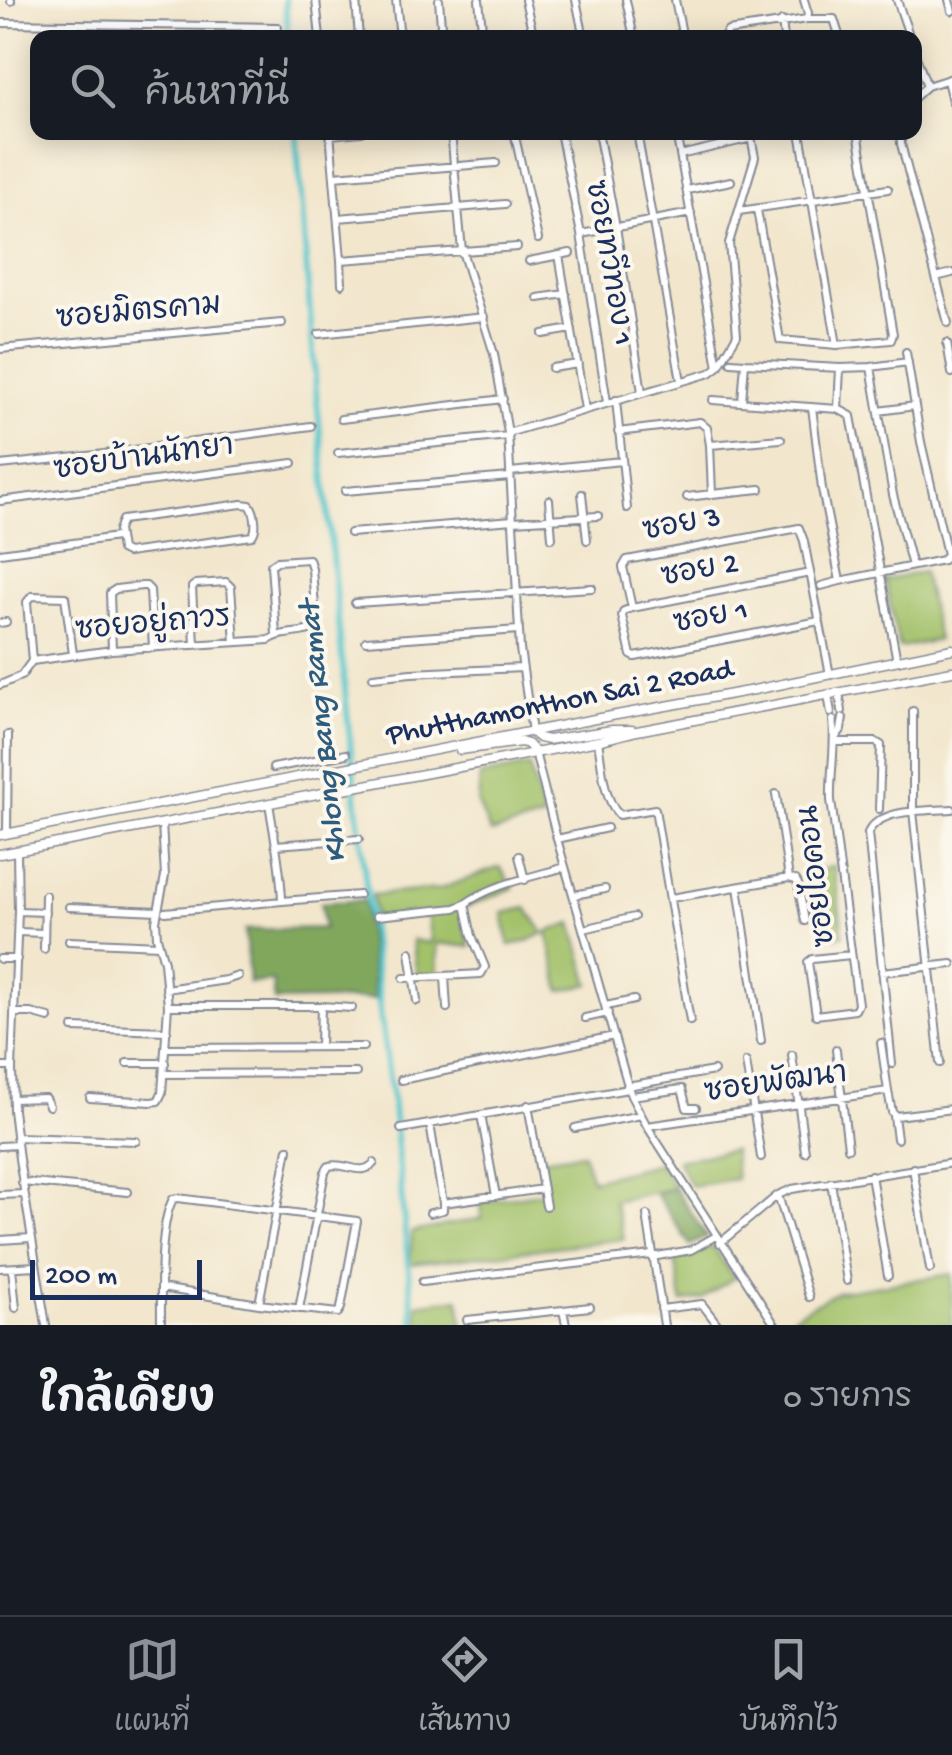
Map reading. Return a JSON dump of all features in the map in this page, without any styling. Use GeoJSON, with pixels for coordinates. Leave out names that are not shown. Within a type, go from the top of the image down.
{"type":"FeatureCollection","features":[{"type":"Feature","properties":{"kind":"main road","name":"Phutthamonthon Sai 2 Road"},"geometry":{"type":"LineString","coordinates":[[4,835],[952,648]]}},
{"type":"Feature","properties":{"kind":"main road","name":"Phutthamonthon Sai 2 Road"},"geometry":{"type":"LineString","coordinates":[[0,854],[952,672]]}},
{"type":"Feature","properties":{"kind":"main road"},"geometry":{"type":"LineString","coordinates":[[754,690],[746,695],[746,702],[760,709]]}},
{"type":"Feature","properties":{"kind":"main road"},"geometry":{"type":"LineString","coordinates":[[532,732],[548,740],[612,730],[637,731]]}},
{"type":"Feature","properties":{"kind":"main road"},"geometry":{"type":"LineString","coordinates":[[436,750],[448,752],[521,742],[535,752]]}},
{"type":"Feature","properties":{"kind":"main road"},"geometry":{"type":"LineString","coordinates":[[292,778],[304,787],[294,797]]}},
{"type":"Feature","properties":{"kind":"main road"},"geometry":{"type":"LineString","coordinates":[[88,818],[78,830],[93,837]]}},
{"type":"Feature","properties":{"kind":"main road"},"geometry":{"type":"LineString","coordinates":[[17,852],[18,832]]}},
{"type":"Feature","properties":{"kind":"street"},"geometry":{"type":"LineString","coordinates":[[316,0],[319,30]]}},
{"type":"Feature","properties":{"kind":"street"},"geometry":{"type":"LineString","coordinates":[[356,0],[359,30]]}},
{"type":"Feature","properties":{"kind":"street"},"geometry":{"type":"LineString","coordinates":[[396,0],[399,30]]}},
{"type":"Feature","properties":{"kind":"street"},"geometry":{"type":"LineString","coordinates":[[439,0],[441,30]]}},
{"type":"Feature","properties":{"kind":"street"},"geometry":{"type":"LineString","coordinates":[[479,0],[482,30]]}},
{"type":"Feature","properties":{"kind":"street"},"geometry":{"type":"LineString","coordinates":[[525,0],[532,30]]}},
{"type":"Feature","properties":{"kind":"street"},"geometry":{"type":"LineString","coordinates":[[576,0],[582,30]]}},
{"type":"Feature","properties":{"kind":"street"},"geometry":{"type":"LineString","coordinates":[[626,0],[632,30]]}},
{"type":"Feature","properties":{"kind":"street"},"geometry":{"type":"LineString","coordinates":[[674,0],[681,30]]}},
{"type":"Feature","properties":{"kind":"street"},"geometry":{"type":"LineString","coordinates":[[804,0],[807,19]]}},
{"type":"Feature","properties":{"kind":"street"},"geometry":{"type":"LineString","coordinates":[[897,0],[907,30]]}},
{"type":"Feature","properties":{"kind":"street"},"geometry":{"type":"LineString","coordinates":[[949,0],[952,11]]}},
{"type":"Feature","properties":{"kind":"street"},"geometry":{"type":"LineString","coordinates":[[734,30],[834,19],[837,30]]}},
{"type":"Feature","properties":{"kind":"street"},"geometry":{"type":"LineString","coordinates":[[782,22],[783,30]]}},
{"type":"Feature","properties":{"kind":"street"},"geometry":{"type":"LineString","coordinates":[[0,23],[278,27]]}},
{"type":"Feature","properties":{"kind":"street"},"geometry":{"type":"LineString","coordinates":[[922,72],[927,86]]}},
{"type":"Feature","properties":{"kind":"street"},"geometry":{"type":"LineString","coordinates":[[922,91],[949,79],[952,101]]}},
{"type":"Feature","properties":{"kind":"street"},"geometry":{"type":"LineString","coordinates":[[331,140],[342,284]]}},
{"type":"Feature","properties":{"kind":"street"},"geometry":{"type":"LineString","coordinates":[[452,140],[462,250],[484,317],[509,434],[516,593],[532,732]]}},
{"type":"Feature","properties":{"kind":"street"},"geometry":{"type":"LineString","coordinates":[[516,140],[538,239]]}},
{"type":"Feature","properties":{"kind":"street","name":"ซอยทวีทอง 1"},"geometry":{"type":"LineString","coordinates":[[562,140],[618,432],[627,508]]}},
{"type":"Feature","properties":{"kind":"street"},"geometry":{"type":"LineString","coordinates":[[600,140],[642,392]]}},
{"type":"Feature","properties":{"kind":"street"},"geometry":{"type":"LineString","coordinates":[[638,140],[681,381]]}},
{"type":"Feature","properties":{"kind":"street"},"geometry":{"type":"LineString","coordinates":[[677,140],[718,367]]}},
{"type":"Feature","properties":{"kind":"street"},"geometry":{"type":"LineString","coordinates":[[680,155],[733,140]]}},
{"type":"Feature","properties":{"kind":"street"},"geometry":{"type":"LineString","coordinates":[[338,454],[509,434],[710,373],[718,367],[736,335],[729,250],[755,157],[752,140]]}},
{"type":"Feature","properties":{"kind":"street"},"geometry":{"type":"LineString","coordinates":[[801,140],[837,346]]}},
{"type":"Feature","properties":{"kind":"street"},"geometry":{"type":"LineString","coordinates":[[757,210],[778,338],[837,346],[892,338],[859,140]]}},
{"type":"Feature","properties":{"kind":"street"},"geometry":{"type":"LineString","coordinates":[[902,140],[948,323]]}},
{"type":"Feature","properties":{"kind":"street"},"geometry":{"type":"LineString","coordinates":[[334,176],[496,162]]}},
{"type":"Feature","properties":{"kind":"street"},"geometry":{"type":"LineString","coordinates":[[687,190],[731,180]]}},
{"type":"Feature","properties":{"kind":"street"},"geometry":{"type":"LineString","coordinates":[[739,211],[888,189]]}},
{"type":"Feature","properties":{"kind":"street"},"geometry":{"type":"LineString","coordinates":[[338,218],[505,204]]}},
{"type":"Feature","properties":{"kind":"street"},"geometry":{"type":"LineString","coordinates":[[581,234],[691,213]]}},
{"type":"Feature","properties":{"kind":"street"},"geometry":{"type":"LineString","coordinates":[[340,260],[516,247]]}},
{"type":"Feature","properties":{"kind":"street"},"geometry":{"type":"LineString","coordinates":[[529,262],[570,253]]}},
{"type":"Feature","properties":{"kind":"street"},"geometry":{"type":"LineString","coordinates":[[559,255],[586,409]]}},
{"type":"Feature","properties":{"kind":"street"},"geometry":{"type":"LineString","coordinates":[[936,277],[952,273]]}},
{"type":"Feature","properties":{"kind":"street"},"geometry":{"type":"LineString","coordinates":[[538,298],[566,294]]}},
{"type":"Feature","properties":{"kind":"street"},"geometry":{"type":"LineString","coordinates":[[319,334],[484,317]]}},
{"type":"Feature","properties":{"kind":"street","name":"ซอยมิตรคาม"},"geometry":{"type":"LineString","coordinates":[[0,350],[282,323]]}},
{"type":"Feature","properties":{"kind":"street"},"geometry":{"type":"LineString","coordinates":[[543,334],[572,329]]}},
{"type":"Feature","properties":{"kind":"street"},"geometry":{"type":"LineString","coordinates":[[947,343],[952,374]]}},
{"type":"Feature","properties":{"kind":"street"},"geometry":{"type":"LineString","coordinates":[[821,586],[943,560],[947,554],[921,442],[906,352]]}},
{"type":"Feature","properties":{"kind":"street"},"geometry":{"type":"LineString","coordinates":[[731,362],[840,368],[908,362]]}},
{"type":"Feature","properties":{"kind":"street"},"geometry":{"type":"LineString","coordinates":[[742,401],[746,363]]}},
{"type":"Feature","properties":{"kind":"street"},"geometry":{"type":"LineString","coordinates":[[552,368],[578,364]]}},
{"type":"Feature","properties":{"kind":"street"},"geometry":{"type":"LineString","coordinates":[[871,367],[893,495],[912,566]]}},
{"type":"Feature","properties":{"kind":"street"},"geometry":{"type":"LineString","coordinates":[[838,409],[840,368]]}},
{"type":"Feature","properties":{"kind":"street"},"geometry":{"type":"LineString","coordinates":[[341,418],[504,399]]}},
{"type":"Feature","properties":{"kind":"street"},"geometry":{"type":"LineString","coordinates":[[713,400],[847,412],[853,422],[897,660]]}},
{"type":"Feature","properties":{"kind":"street"},"geometry":{"type":"LineString","coordinates":[[879,412],[915,406]]}},
{"type":"Feature","properties":{"kind":"street"},"geometry":{"type":"LineString","coordinates":[[812,407],[822,489],[840,581]]}},
{"type":"Feature","properties":{"kind":"street"},"geometry":{"type":"LineString","coordinates":[[618,432],[700,422],[707,428],[710,445],[712,494]]}},
{"type":"Feature","properties":{"kind":"street"},"geometry":{"type":"LineString","coordinates":[[0,465],[311,426]]}},
{"type":"Feature","properties":{"kind":"street"},"geometry":{"type":"LineString","coordinates":[[710,445],[781,439]]}},
{"type":"Feature","properties":{"kind":"street"},"geometry":{"type":"LineString","coordinates":[[345,491],[622,461]]}},
{"type":"Feature","properties":{"kind":"street","name":"ซอยบ้านนัทยา"},"geometry":{"type":"LineString","coordinates":[[0,502],[293,463]]}},
{"type":"Feature","properties":{"kind":"street"},"geometry":{"type":"LineString","coordinates":[[687,497],[760,488]]}},
{"type":"Feature","properties":{"kind":"street"},"geometry":{"type":"LineString","coordinates":[[582,494],[587,540]]}},
{"type":"Feature","properties":{"kind":"street"},"geometry":{"type":"LineString","coordinates":[[549,500],[552,538]]}},
{"type":"Feature","properties":{"kind":"street"},"geometry":{"type":"LineString","coordinates":[[242,504],[253,509],[256,530],[252,536],[128,553],[121,550],[118,537],[122,520],[242,504]]}},
{"type":"Feature","properties":{"kind":"street"},"geometry":{"type":"LineString","coordinates":[[350,533],[598,516]]}},
{"type":"Feature","properties":{"kind":"street","name":"ซอย 3"},"geometry":{"type":"LineString","coordinates":[[632,608],[623,567],[627,560],[795,527],[802,531],[810,574]]}},
{"type":"Feature","properties":{"kind":"street"},"geometry":{"type":"LineString","coordinates":[[0,553],[118,537]]}},
{"type":"Feature","properties":{"kind":"street","name":"ซอยอยู่ถาวร"},"geometry":{"type":"LineString","coordinates":[[0,685],[21,676],[32,661],[72,654],[269,640],[276,634],[311,631],[316,628],[310,561],[305,558],[274,561],[270,565],[276,634]]}},
{"type":"Feature","properties":{"kind":"street"},"geometry":{"type":"LineString","coordinates":[[810,574],[830,675]]}},
{"type":"Feature","properties":{"kind":"street","name":"ซอย 2"},"geometry":{"type":"LineString","coordinates":[[626,636],[622,614],[632,608],[810,574]]}},
{"type":"Feature","properties":{"kind":"street"},"geometry":{"type":"LineString","coordinates":[[195,645],[191,589],[196,584],[230,584],[235,642]]}},
{"type":"Feature","properties":{"kind":"street"},"geometry":{"type":"LineString","coordinates":[[112,650],[110,592],[142,586],[150,590],[153,648]]}},
{"type":"Feature","properties":{"kind":"street"},"geometry":{"type":"LineString","coordinates":[[356,603],[592,588]]}},
{"type":"Feature","properties":{"kind":"street"},"geometry":{"type":"LineString","coordinates":[[32,661],[27,602],[30,597],[66,597],[72,654]]}},
{"type":"Feature","properties":{"kind":"street","name":"ซอย 1"},"geometry":{"type":"LineString","coordinates":[[626,636],[630,655],[635,657],[819,622]]}},
{"type":"Feature","properties":{"kind":"street"},"geometry":{"type":"LineString","coordinates":[[366,641],[519,630]]}},
{"type":"Feature","properties":{"kind":"street"},"geometry":{"type":"LineString","coordinates":[[373,677],[522,668]]}},
{"type":"Feature","properties":{"kind":"street","name":"ซอยไอคอน"},"geometry":{"type":"LineString","coordinates":[[835,740],[843,714],[839,693]]}},
{"type":"Feature","properties":{"kind":"street","name":"ซอยไอคอน"},"geometry":{"type":"LineString","coordinates":[[828,695],[835,740],[831,800],[858,1004],[857,1008],[816,1015],[808,965],[812,960],[851,954]]}},
{"type":"Feature","properties":{"kind":"street"},"geometry":{"type":"LineString","coordinates":[[914,711],[914,812],[940,1063]]}},
{"type":"Feature","properties":{"kind":"street"},"geometry":{"type":"LineString","coordinates":[[4,835],[8,735]]}},
{"type":"Feature","properties":{"kind":"street"},"geometry":{"type":"LineString","coordinates":[[835,740],[881,745],[879,809]]}},
{"type":"Feature","properties":{"kind":"street"},"geometry":{"type":"LineString","coordinates":[[598,741],[609,797],[616,812],[619,815],[655,810],[690,1021]]}},
{"type":"Feature","properties":{"kind":"street"},"geometry":{"type":"LineString","coordinates":[[535,752],[629,1090],[647,1126],[774,1325]]}},
{"type":"Feature","properties":{"kind":"street"},"geometry":{"type":"LineString","coordinates":[[274,768],[346,754]]}},
{"type":"Feature","properties":{"kind":"street"},"geometry":{"type":"LineString","coordinates":[[306,762],[309,775]]}},
{"type":"Feature","properties":{"kind":"street"},"geometry":{"type":"LineString","coordinates":[[776,794],[789,878]]}},
{"type":"Feature","properties":{"kind":"street"},"geometry":{"type":"LineString","coordinates":[[269,802],[281,867],[282,901]]}},
{"type":"Feature","properties":{"kind":"street"},"geometry":{"type":"LineString","coordinates":[[892,1064],[868,833],[876,820],[952,809]]}},
{"type":"Feature","properties":{"kind":"street"},"geometry":{"type":"LineString","coordinates":[[90,1098],[158,1101],[162,1093],[168,1006],[157,937],[165,876],[162,823]]}},
{"type":"Feature","properties":{"kind":"street"},"geometry":{"type":"LineString","coordinates":[[557,839],[607,828]]}},
{"type":"Feature","properties":{"kind":"street"},"geometry":{"type":"LineString","coordinates":[[275,845],[359,839]]}},
{"type":"Feature","properties":{"kind":"street"},"geometry":{"type":"LineString","coordinates":[[17,852],[13,1099],[16,1141],[46,1325]]}},
{"type":"Feature","properties":{"kind":"street"},"geometry":{"type":"LineString","coordinates":[[519,856],[525,880]]}},
{"type":"Feature","properties":{"kind":"street"},"geometry":{"type":"LineString","coordinates":[[377,916],[455,908],[473,898],[565,867]]}},
{"type":"Feature","properties":{"kind":"street"},"geometry":{"type":"LineString","coordinates":[[670,898],[789,878],[796,880],[805,921]]}},
{"type":"Feature","properties":{"kind":"street"},"geometry":{"type":"LineString","coordinates":[[738,887],[761,1041]]}},
{"type":"Feature","properties":{"kind":"street"},"geometry":{"type":"LineString","coordinates":[[574,895],[605,889]]}},
{"type":"Feature","properties":{"kind":"street"},"geometry":{"type":"LineString","coordinates":[[44,950],[46,894]]}},
{"type":"Feature","properties":{"kind":"street"},"geometry":{"type":"LineString","coordinates":[[69,907],[161,911],[359,895]]}},
{"type":"Feature","properties":{"kind":"street"},"geometry":{"type":"LineString","coordinates":[[404,978],[484,971],[465,904]]}},
{"type":"Feature","properties":{"kind":"street"},"geometry":{"type":"LineString","coordinates":[[18,911],[44,912]]}},
{"type":"Feature","properties":{"kind":"street"},"geometry":{"type":"LineString","coordinates":[[584,930],[634,917]]}},
{"type":"Feature","properties":{"kind":"street"},"geometry":{"type":"LineString","coordinates":[[18,932],[44,933]]}},
{"type":"Feature","properties":{"kind":"street"},"geometry":{"type":"LineString","coordinates":[[69,941],[159,945]]}},
{"type":"Feature","properties":{"kind":"street"},"geometry":{"type":"LineString","coordinates":[[410,952],[417,1001]]}},
{"type":"Feature","properties":{"kind":"street"},"geometry":{"type":"LineString","coordinates":[[0,958],[16,959]]}},
{"type":"Feature","properties":{"kind":"street"},"geometry":{"type":"LineString","coordinates":[[882,972],[952,964]]}},
{"type":"Feature","properties":{"kind":"street"},"geometry":{"type":"LineString","coordinates":[[166,989],[238,976]]}},
{"type":"Feature","properties":{"kind":"street"},"geometry":{"type":"LineString","coordinates":[[445,977],[447,1008]]}},
{"type":"Feature","properties":{"kind":"street"},"geometry":{"type":"LineString","coordinates":[[586,1018],[634,1000]]}},
{"type":"Feature","properties":{"kind":"street"},"geometry":{"type":"LineString","coordinates":[[168,1006],[352,1008]]}},
{"type":"Feature","properties":{"kind":"street"},"geometry":{"type":"LineString","coordinates":[[320,1046],[321,1006]]}},
{"type":"Feature","properties":{"kind":"street"},"geometry":{"type":"LineString","coordinates":[[14,1013],[48,1018]]}},
{"type":"Feature","properties":{"kind":"street"},"geometry":{"type":"LineString","coordinates":[[73,1028],[167,1031]]}},
{"type":"Feature","properties":{"kind":"street"},"geometry":{"type":"LineString","coordinates":[[401,1080],[614,1036]]}},
{"type":"Feature","properties":{"kind":"street"},"geometry":{"type":"LineString","coordinates":[[881,1043],[888,1091]]}},
{"type":"Feature","properties":{"kind":"street"},"geometry":{"type":"LineString","coordinates":[[166,1048],[363,1047]]}},
{"type":"Feature","properties":{"kind":"street"},"geometry":{"type":"LineString","coordinates":[[836,1050],[848,1148]]}},
{"type":"Feature","properties":{"kind":"street"},"geometry":{"type":"LineString","coordinates":[[792,1055],[805,1152]]}},
{"type":"Feature","properties":{"kind":"street"},"geometry":{"type":"LineString","coordinates":[[746,1062],[761,1157]]}},
{"type":"Feature","properties":{"kind":"street"},"geometry":{"type":"LineString","coordinates":[[127,1063],[164,1063]]}},
{"type":"Feature","properties":{"kind":"street"},"geometry":{"type":"LineString","coordinates":[[0,1067],[12,1067]]}},
{"type":"Feature","properties":{"kind":"street"},"geometry":{"type":"LineString","coordinates":[[401,1129],[629,1090],[714,1071]]}},
{"type":"Feature","properties":{"kind":"street"},"geometry":{"type":"LineString","coordinates":[[164,1074],[356,1074]]}},
{"type":"Feature","properties":{"kind":"street"},"geometry":{"type":"LineString","coordinates":[[629,1090],[682,1089],[687,1108],[696,1108]]}},
{"type":"Feature","properties":{"kind":"street","name":"ซอยพัฒนา"},"geometry":{"type":"LineString","coordinates":[[647,1126],[888,1091],[897,1139]]}},
{"type":"Feature","properties":{"kind":"street"},"geometry":{"type":"LineString","coordinates":[[13,1099],[45,1098],[49,1106]]}},
{"type":"Feature","properties":{"kind":"street"},"geometry":{"type":"LineString","coordinates":[[528,1105],[546,1206]]}},
{"type":"Feature","properties":{"kind":"street"},"geometry":{"type":"LineString","coordinates":[[894,1115],[952,1108]]}},
{"type":"Feature","properties":{"kind":"street"},"geometry":{"type":"LineString","coordinates":[[481,1115],[496,1196]]}},
{"type":"Feature","properties":{"kind":"street"},"geometry":{"type":"LineString","coordinates":[[576,1128],[641,1115]]}},
{"type":"Feature","properties":{"kind":"street"},"geometry":{"type":"LineString","coordinates":[[430,1124],[444,1210],[430,1212]]}},
{"type":"Feature","properties":{"kind":"street"},"geometry":{"type":"LineString","coordinates":[[0,1146],[16,1141],[136,1141]]}},
{"type":"Feature","properties":{"kind":"street"},"geometry":{"type":"LineString","coordinates":[[259,1304],[288,1148]]}},
{"type":"Feature","properties":{"kind":"street"},"geometry":{"type":"LineString","coordinates":[[422,1282],[691,1250],[718,1240],[778,1195],[792,1189],[952,1163]]}},
{"type":"Feature","properties":{"kind":"street"},"geometry":{"type":"LineString","coordinates":[[299,1309],[325,1172],[336,1164],[364,1171],[374,1164]]}},
{"type":"Feature","properties":{"kind":"street"},"geometry":{"type":"LineString","coordinates":[[913,1168],[930,1269]]}},
{"type":"Feature","properties":{"kind":"street"},"geometry":{"type":"LineString","coordinates":[[871,1175],[888,1276]]}},
{"type":"Feature","properties":{"kind":"street"},"geometry":{"type":"LineString","coordinates":[[22,1182],[128,1192]]}},
{"type":"Feature","properties":{"kind":"street"},"geometry":{"type":"LineString","coordinates":[[831,1182],[848,1281]]}},
{"type":"Feature","properties":{"kind":"street"},"geometry":{"type":"LineString","coordinates":[[443,1203],[543,1188]]}},
{"type":"Feature","properties":{"kind":"street"},"geometry":{"type":"LineString","coordinates":[[0,1195],[24,1194]]}},
{"type":"Feature","properties":{"kind":"street"},"geometry":{"type":"LineString","coordinates":[[778,1195],[809,1298]]}},
{"type":"Feature","properties":{"kind":"street"},"geometry":{"type":"LineString","coordinates":[[160,1325],[165,1232],[173,1199],[357,1221],[338,1313],[162,1288]]}},
{"type":"Feature","properties":{"kind":"street"},"geometry":{"type":"LineString","coordinates":[[646,1215],[664,1325]]}},
{"type":"Feature","properties":{"kind":"street"},"geometry":{"type":"LineString","coordinates":[[0,1240],[31,1238]]}},
{"type":"Feature","properties":{"kind":"street"},"geometry":{"type":"LineString","coordinates":[[0,1268],[36,1266]]}},
{"type":"Feature","properties":{"kind":"street"},"geometry":{"type":"LineString","coordinates":[[12,1268],[16,1308]]}},
{"type":"Feature","properties":{"kind":"street"},"geometry":{"type":"LineString","coordinates":[[661,1309],[702,1304],[718,1325]]}},
{"type":"Feature","properties":{"kind":"street"},"geometry":{"type":"LineString","coordinates":[[466,1320],[590,1308]]}},
{"type":"Feature","properties":{"kind":"street"},"geometry":{"type":"LineString","coordinates":[[564,1310],[566,1325]]}},
{"type":"Feature","properties":{"kind":"green space"},"geometry":{"type":"Polygon","coordinates":[[[923,572],[938,640],[899,648],[885,580],[923,572]]]}},
{"type":"Feature","properties":{"kind":"green space"},"geometry":{"type":"Polygon","coordinates":[[[529,766],[544,818],[491,833],[478,804],[480,776],[529,766]]]}},
{"type":"Feature","properties":{"kind":"green space"},"geometry":{"type":"Polygon","coordinates":[[[834,866],[843,935],[834,937],[817,871],[834,866]]]}},
{"type":"Feature","properties":{"kind":"green space"},"geometry":{"type":"Polygon","coordinates":[[[500,867],[513,888],[461,909],[470,947],[437,943],[438,975],[417,975],[412,940],[431,943],[427,914],[375,919],[372,895],[440,889],[500,867]]]}},
{"type":"Feature","properties":{"kind":"green space"},"geometry":{"type":"Polygon","coordinates":[[[364,900],[375,999],[274,1001],[273,981],[249,983],[245,930],[324,928],[321,903],[364,900]]]}},
{"type":"Feature","properties":{"kind":"green space"},"geometry":{"type":"Polygon","coordinates":[[[527,908],[544,933],[509,945],[503,913],[527,908]]]}},
{"type":"Feature","properties":{"kind":"green space"},"geometry":{"type":"Polygon","coordinates":[[[572,923],[590,984],[561,991],[547,932],[572,923]]]}},
{"type":"Feature","properties":{"kind":"green space"},"geometry":{"type":"Polygon","coordinates":[[[733,1150],[736,1179],[691,1186],[677,1160],[733,1150]]]}},
{"type":"Feature","properties":{"kind":"green space"},"geometry":{"type":"Polygon","coordinates":[[[583,1153],[592,1180],[659,1163],[675,1188],[614,1201],[624,1239],[410,1264],[412,1232],[482,1218],[481,1202],[545,1192],[540,1159],[583,1153]]]}},
{"type":"Feature","properties":{"kind":"green space"},"geometry":{"type":"Polygon","coordinates":[[[675,1188],[707,1237],[690,1245],[655,1193],[675,1188]]]}},
{"type":"Feature","properties":{"kind":"green space"},"geometry":{"type":"Polygon","coordinates":[[[712,1245],[734,1278],[702,1299],[682,1302],[675,1259],[712,1245]]]}},
{"type":"Feature","properties":{"kind":"green space"},"geometry":{"type":"Polygon","coordinates":[[[952,1274],[952,1325],[783,1324],[837,1292],[952,1274]]]}},
{"type":"Feature","properties":{"kind":"green space"},"geometry":{"type":"Polygon","coordinates":[[[459,1298],[463,1325],[419,1325],[417,1304],[459,1298]]]}},
{"type":"Feature","properties":{"kind":"waterway","name":"Khlong Bang Ramat"},"geometry":{"type":"LineString","coordinates":[[285,0],[287,30]]}},
{"type":"Feature","properties":{"kind":"waterway","name":"Khlong Bang Ramat"},"geometry":{"type":"LineString","coordinates":[[297,140],[349,731],[414,1325]]}}]}
